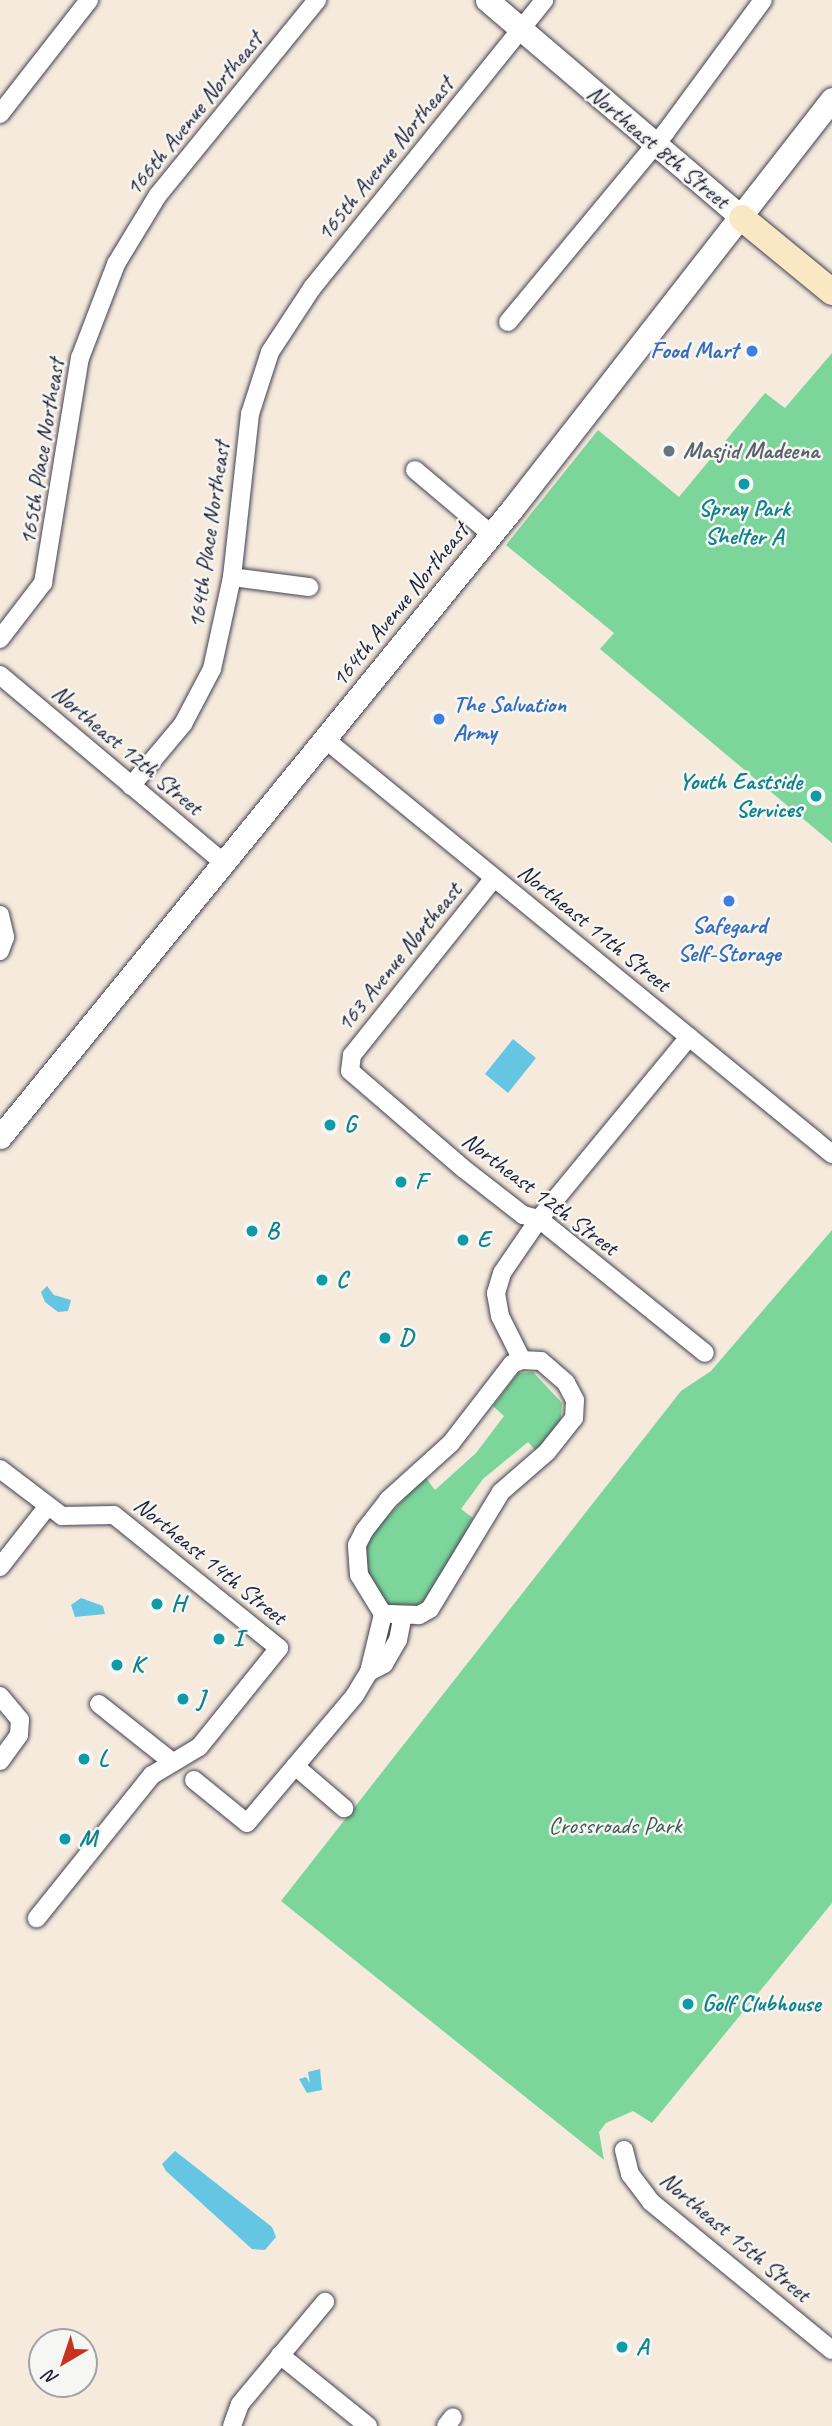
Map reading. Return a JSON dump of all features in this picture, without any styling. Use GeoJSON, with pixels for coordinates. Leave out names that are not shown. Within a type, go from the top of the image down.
{"type":"FeatureCollection","features":[{"type":"Feature","properties":{"kind":"main road","name":"Northeast 8th Street"},"geometry":{"type":"LineString","coordinates":[[742,218],[832,292]]}},
{"type":"Feature","properties":{"kind":"street"},"geometry":{"type":"LineString","coordinates":[[0,114],[89,0]]}},
{"type":"Feature","properties":{"kind":"street","name":"Northeast 8th Street"},"geometry":{"type":"LineString","coordinates":[[486,0],[742,218]]}},
{"type":"Feature","properties":{"kind":"street","name":"165th Avenue Northeast"},"geometry":{"type":"LineString","coordinates":[[270,352],[312,288],[544,0]]}},
{"type":"Feature","properties":{"kind":"street"},"geometry":{"type":"LineString","coordinates":[[508,322],[655,144],[763,0]]}},
{"type":"Feature","properties":{"kind":"street","name":"166th Avenue Northeast"},"geometry":{"type":"LineString","coordinates":[[116,264],[158,195],[315,1]]}},
{"type":"Feature","properties":{"kind":"street","name":"164th Avenue Northeast"},"geometry":{"type":"LineString","coordinates":[[0,1138],[491,534],[742,218],[832,99]]}},
{"type":"Feature","properties":{"kind":"street","name":"165th Place Northeast"},"geometry":{"type":"LineString","coordinates":[[0,639],[43,583],[80,358],[116,264]]}},
{"type":"Feature","properties":{"kind":"street","name":"164th Place Northeast"},"geometry":{"type":"LineString","coordinates":[[131,786],[199,697],[223,628],[232,577],[250,414],[270,352]]}},
{"type":"Feature","properties":{"kind":"street"},"geometry":{"type":"LineString","coordinates":[[415,470],[491,534]]}},
{"type":"Feature","properties":{"kind":"street"},"geometry":{"type":"LineString","coordinates":[[232,577],[309,587]]}},
{"type":"Feature","properties":{"kind":"street","name":"Northeast 12th Street"},"geometry":{"type":"LineString","coordinates":[[0,675],[223,862]]}},
{"type":"Feature","properties":{"kind":"street","name":"Northeast 11th Street"},"geometry":{"type":"LineString","coordinates":[[326,740],[832,1154]]}},
{"type":"Feature","properties":{"kind":"street","name":"163 Avenue Northeast"},"geometry":{"type":"LineString","coordinates":[[350,1071],[352,1055],[494,878]]}},
{"type":"Feature","properties":{"kind":"street"},"geometry":{"type":"LineString","coordinates":[[0,951],[5,937],[1,917]]}},
{"type":"Feature","properties":{"kind":"street"},"geometry":{"type":"LineString","coordinates":[[522,1360],[503,1326],[496,1293],[502,1273],[539,1219],[690,1037]]}},
{"type":"Feature","properties":{"kind":"street","name":"Northeast 12th Street"},"geometry":{"type":"LineString","coordinates":[[350,1071],[523,1215],[539,1219],[705,1353]]}},
{"type":"Feature","properties":{"kind":"street"},"geometry":{"type":"LineString","coordinates":[[194,1780],[247,1823],[355,1695],[369,1672],[383,1614],[359,1575],[357,1545],[388,1500],[451,1443],[512,1364],[522,1360],[541,1361],[566,1384],[575,1400],[574,1418],[547,1452],[501,1492],[430,1609],[419,1615],[383,1614]]}},
{"type":"Feature","properties":{"kind":"street","name":"Northeast 14th Street"},"geometry":{"type":"LineString","coordinates":[[0,1469],[62,1516],[114,1514],[279,1648],[199,1747],[171,1761]]}},
{"type":"Feature","properties":{"kind":"street"},"geometry":{"type":"LineString","coordinates":[[0,1567],[47,1507]]}},
{"type":"Feature","properties":{"kind":"street"},"geometry":{"type":"LineString","coordinates":[[369,1672],[384,1664],[398,1640],[403,1615]]}},
{"type":"Feature","properties":{"kind":"street"},"geometry":{"type":"LineString","coordinates":[[0,1696],[19,1720],[19,1735],[0,1761]]}},
{"type":"Feature","properties":{"kind":"street"},"geometry":{"type":"LineString","coordinates":[[37,1918],[152,1775],[171,1761],[99,1704]]}},
{"type":"Feature","properties":{"kind":"street"},"geometry":{"type":"LineString","coordinates":[[295,1766],[344,1808]]}},
{"type":"Feature","properties":{"kind":"street","name":"Northeast 15th Street"},"geometry":{"type":"LineString","coordinates":[[624,2150],[631,2174],[652,2202],[832,2350]]}},
{"type":"Feature","properties":{"kind":"street"},"geometry":{"type":"LineString","coordinates":[[232,2426],[240,2404],[325,2302]]}},
{"type":"Feature","properties":{"kind":"street"},"geometry":{"type":"LineString","coordinates":[[281,2355],[368,2426]]}},
{"type":"Feature","properties":{"kind":"green space"},"geometry":{"type":"Polygon","coordinates":[[[832,353],[832,843],[600,649],[614,633],[506,545],[598,430],[679,497],[765,393],[785,408],[832,353]]]}},
{"type":"Feature","properties":{"kind":"green space","name":"Crossroads Park"},"geometry":{"type":"Polygon","coordinates":[[[832,1230],[832,1903],[652,2123],[633,2111],[606,2123],[599,2132],[604,2160],[281,1901],[681,1391],[711,1371],[832,1230]]]}},
{"type":"Feature","properties":{"kind":"green space"},"geometry":{"type":"Polygon","coordinates":[[[533,1372],[562,1403],[560,1428],[537,1452],[528,1442],[483,1479],[461,1509],[473,1518],[436,1590],[418,1607],[394,1608],[377,1597],[368,1580],[363,1552],[371,1534],[420,1482],[426,1478],[435,1490],[476,1453],[504,1416],[493,1406],[518,1373],[533,1372]]]}},
{"type":"Feature","properties":{"kind":"water"},"geometry":{"type":"Polygon","coordinates":[[[513,1039],[536,1058],[508,1093],[485,1074],[513,1039]]]}},
{"type":"Feature","properties":{"kind":"water"},"geometry":{"type":"Polygon","coordinates":[[[47,1286],[54,1295],[71,1300],[68,1311],[58,1312],[45,1302],[41,1292],[47,1286]]]}},
{"type":"Feature","properties":{"kind":"water"},"geometry":{"type":"Polygon","coordinates":[[[81,1598],[103,1606],[105,1614],[75,1617],[71,1605],[81,1598]]]}},
{"type":"Feature","properties":{"kind":"water"},"geometry":{"type":"Polygon","coordinates":[[[320,2069],[322,2090],[307,2093],[299,2079],[306,2077],[310,2083],[308,2072],[320,2069]]]}},
{"type":"Feature","properties":{"kind":"water"},"geometry":{"type":"Polygon","coordinates":[[[175,2151],[272,2227],[276,2237],[265,2250],[252,2249],[166,2171],[162,2164],[175,2151]]]}},
{"type":"Feature","properties":{"kind":"place","name":"Food Mart"},"geometry":{"type":"Point","coordinates":[752,351]}},
{"type":"Feature","properties":{"kind":"place","name":"Masjid Madeena"},"geometry":{"type":"Point","coordinates":[669,451]}},
{"type":"Feature","properties":{"kind":"place","name":"Spray Park Shelter A"},"geometry":{"type":"Point","coordinates":[744,484]}},
{"type":"Feature","properties":{"kind":"place","name":"The Salvation Army"},"geometry":{"type":"Point","coordinates":[439,719]}},
{"type":"Feature","properties":{"kind":"place","name":"Youth Eastside Services"},"geometry":{"type":"Point","coordinates":[816,796]}},
{"type":"Feature","properties":{"kind":"place","name":"Safegard Self-Storage"},"geometry":{"type":"Point","coordinates":[729,901]}},
{"type":"Feature","properties":{"kind":"place","name":"G"},"geometry":{"type":"Point","coordinates":[330,1125]}},
{"type":"Feature","properties":{"kind":"place","name":"F"},"geometry":{"type":"Point","coordinates":[401,1182]}},
{"type":"Feature","properties":{"kind":"place","name":"B"},"geometry":{"type":"Point","coordinates":[252,1231]}},
{"type":"Feature","properties":{"kind":"place","name":"E"},"geometry":{"type":"Point","coordinates":[463,1240]}},
{"type":"Feature","properties":{"kind":"place","name":"C"},"geometry":{"type":"Point","coordinates":[322,1280]}},
{"type":"Feature","properties":{"kind":"place","name":"D"},"geometry":{"type":"Point","coordinates":[385,1338]}},
{"type":"Feature","properties":{"kind":"place","name":"H"},"geometry":{"type":"Point","coordinates":[157,1604]}},
{"type":"Feature","properties":{"kind":"place","name":"I"},"geometry":{"type":"Point","coordinates":[219,1639]}},
{"type":"Feature","properties":{"kind":"place","name":"K"},"geometry":{"type":"Point","coordinates":[117,1665]}},
{"type":"Feature","properties":{"kind":"place","name":"J"},"geometry":{"type":"Point","coordinates":[183,1699]}},
{"type":"Feature","properties":{"kind":"place","name":"L"},"geometry":{"type":"Point","coordinates":[84,1759]}},
{"type":"Feature","properties":{"kind":"place","name":"M"},"geometry":{"type":"Point","coordinates":[65,1839]}},
{"type":"Feature","properties":{"kind":"place","name":"Golf Clubhouse"},"geometry":{"type":"Point","coordinates":[688,2004]}},
{"type":"Feature","properties":{"kind":"place","name":"A"},"geometry":{"type":"Point","coordinates":[622,2347]}}]}
